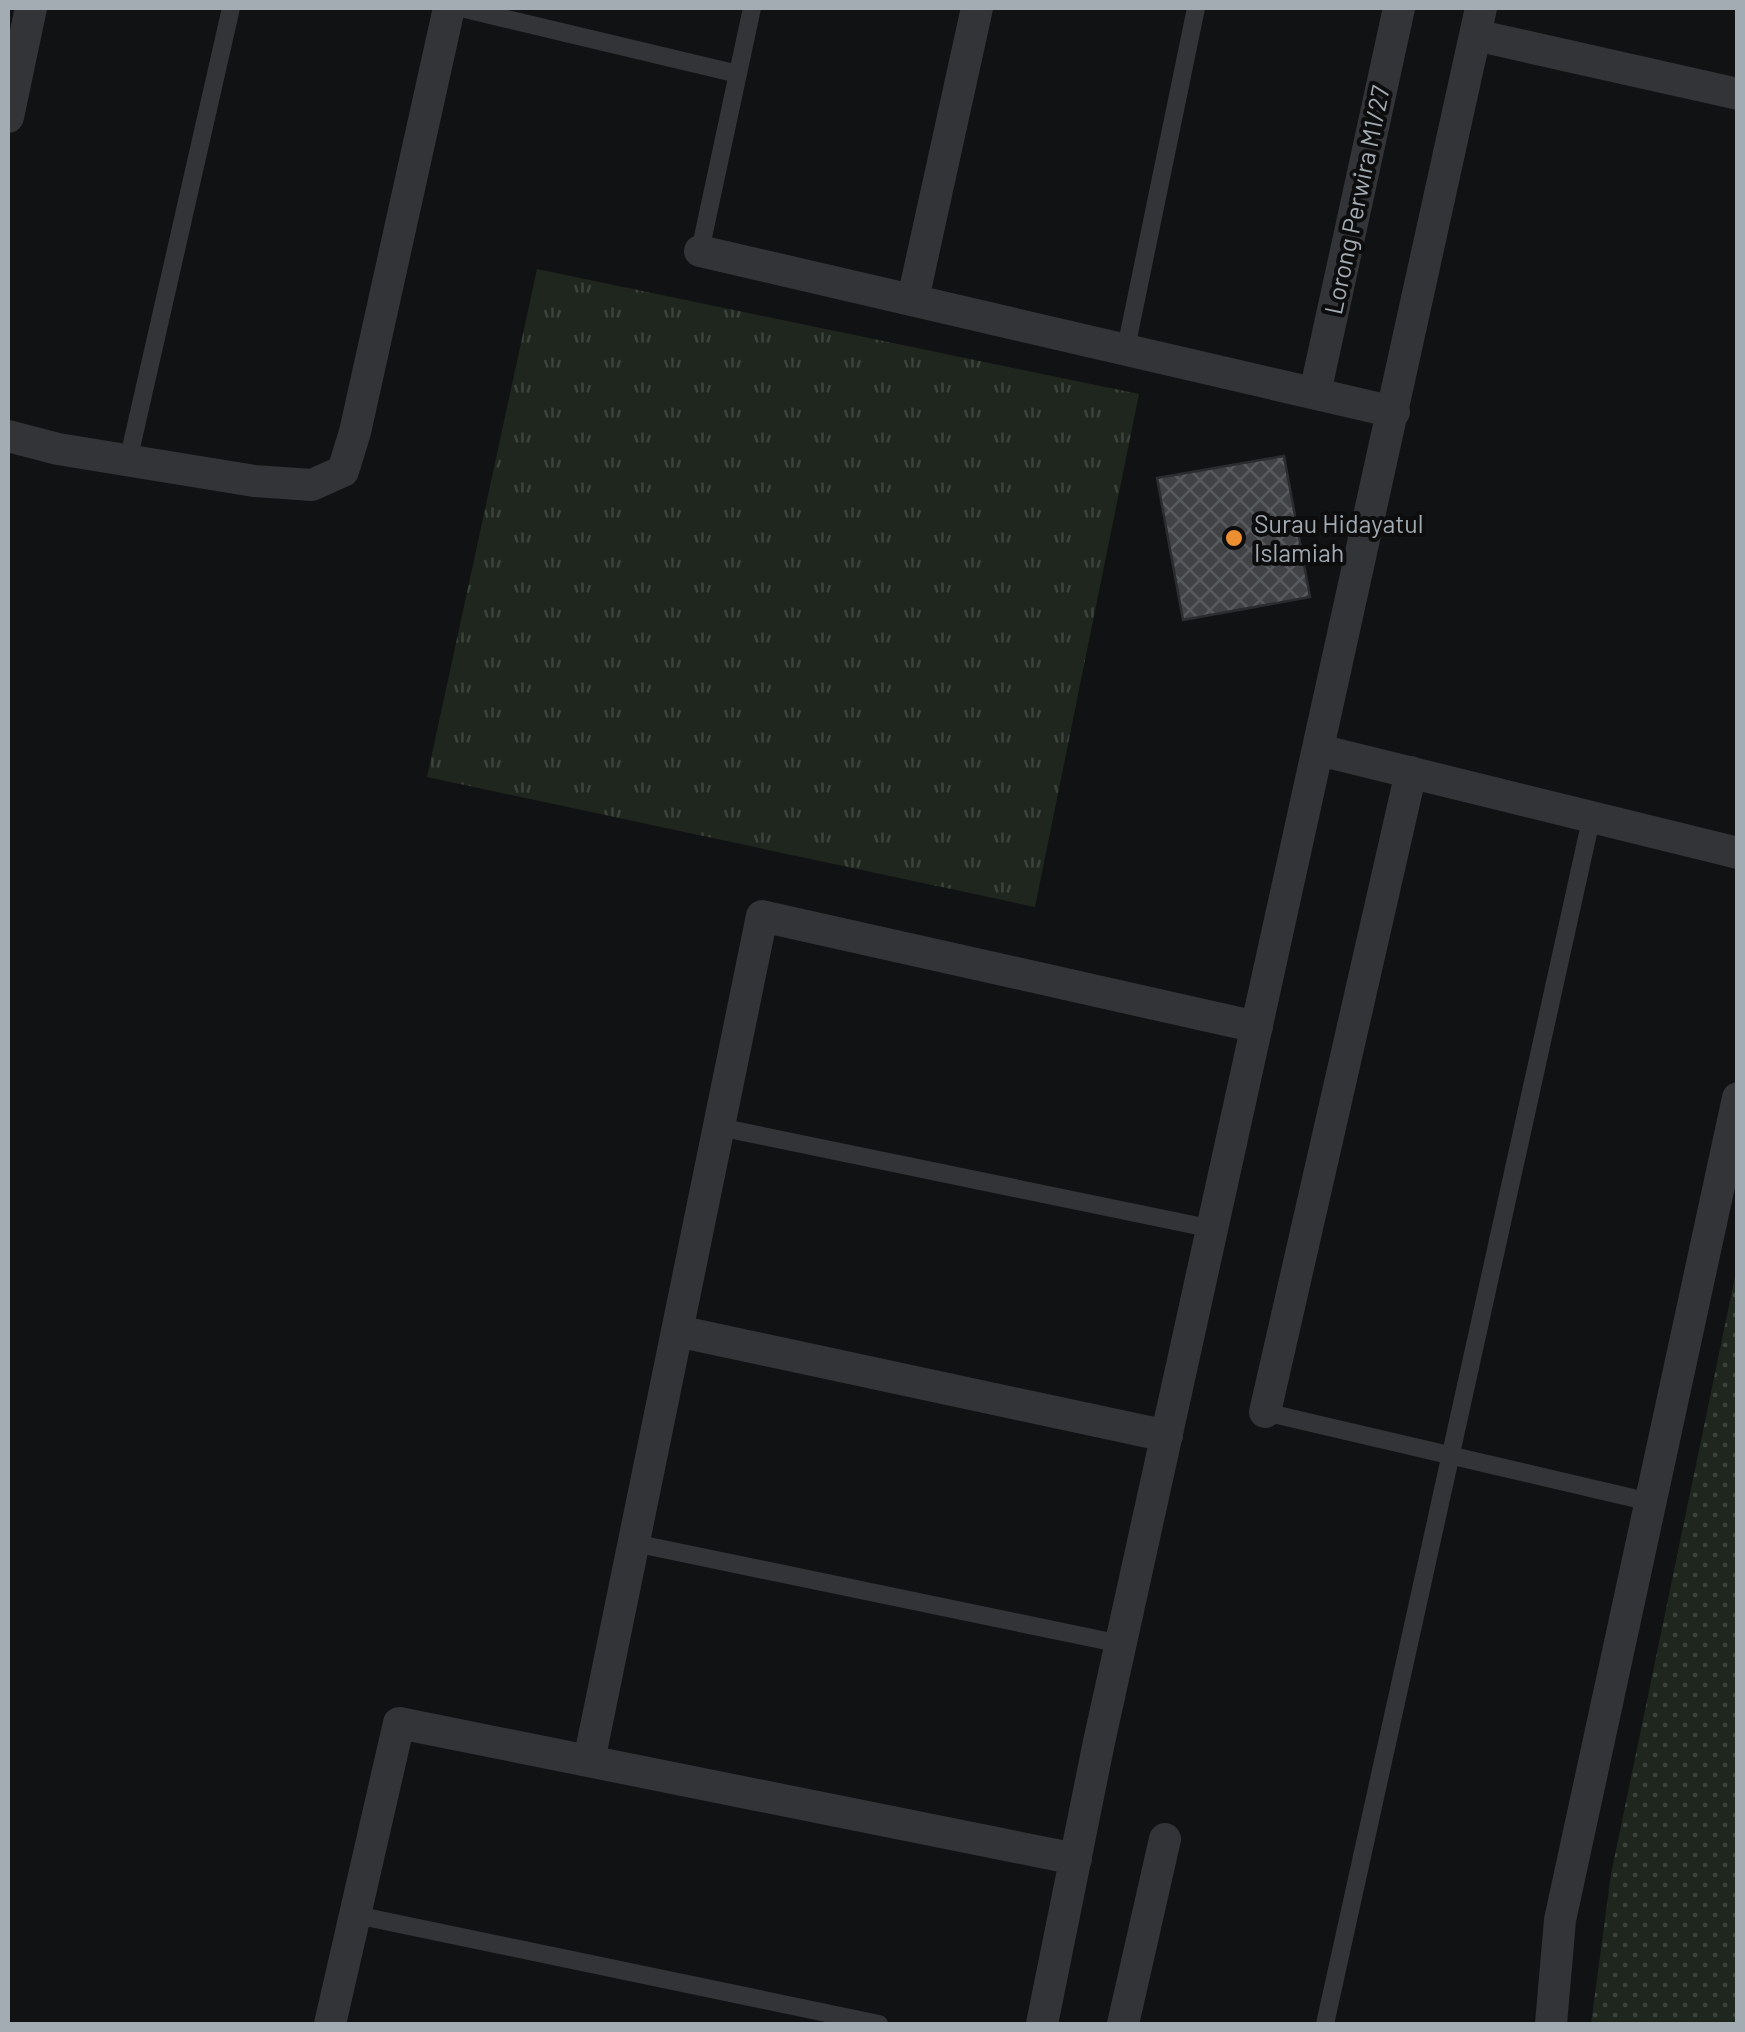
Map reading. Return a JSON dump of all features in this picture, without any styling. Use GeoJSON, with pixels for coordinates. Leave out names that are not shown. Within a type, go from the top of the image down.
{"type":"FeatureCollection","features":[{"type":"Feature","properties":{"kind":"street"},"geometry":{"type":"LineString","coordinates":[[8,117],[31,8]]}},
{"type":"Feature","properties":{"kind":"street"},"geometry":{"type":"LineString","coordinates":[[8,436],[58,450],[254,481],[312,485],[343,471],[449,8]]}},
{"type":"Feature","properties":{"kind":"street"},"geometry":{"type":"LineString","coordinates":[[913,299],[976,8]]}},
{"type":"Feature","properties":{"kind":"street","name":"Lorong Perwira M1/27"},"geometry":{"type":"LineString","coordinates":[[1315,393],[1398,8]]}},
{"type":"Feature","properties":{"kind":"street"},"geometry":{"type":"LineString","coordinates":[[1042,2024],[1121,1644],[1478,21],[1738,94]]}},
{"type":"Feature","properties":{"kind":"street"},"geometry":{"type":"LineString","coordinates":[[700,251],[1394,412]]}},
{"type":"Feature","properties":{"kind":"street"},"geometry":{"type":"LineString","coordinates":[[1320,750],[1738,852]]}},
{"type":"Feature","properties":{"kind":"street"},"geometry":{"type":"LineString","coordinates":[[1266,1412],[1412,772]]}},
{"type":"Feature","properties":{"kind":"street"},"geometry":{"type":"LineString","coordinates":[[589,1761],[762,916],[1258,1028]]}},
{"type":"Feature","properties":{"kind":"street"},"geometry":{"type":"LineString","coordinates":[[1551,2024],[1560,1920],[1738,1098]]}},
{"type":"Feature","properties":{"kind":"street"},"geometry":{"type":"LineString","coordinates":[[678,1331],[1167,1436]]}},
{"type":"Feature","properties":{"kind":"street"},"geometry":{"type":"LineString","coordinates":[[330,2024],[399,1724],[1076,1859]]}},
{"type":"Feature","properties":{"kind":"street"},"geometry":{"type":"LineString","coordinates":[[1123,2024],[1165,1839]]}},
{"type":"Feature","properties":{"kind":"lane"},"geometry":{"type":"LineString","coordinates":[[128,460],[230,8]]}},
{"type":"Feature","properties":{"kind":"lane"},"geometry":{"type":"LineString","coordinates":[[461,8],[738,74]]}},
{"type":"Feature","properties":{"kind":"lane"},"geometry":{"type":"LineString","coordinates":[[700,251],[752,8]]}},
{"type":"Feature","properties":{"kind":"lane"},"geometry":{"type":"LineString","coordinates":[[1126,348],[1196,8]]}},
{"type":"Feature","properties":{"kind":"lane"},"geometry":{"type":"LineString","coordinates":[[1325,2024],[1592,814]]}},
{"type":"Feature","properties":{"kind":"lane"},"geometry":{"type":"LineString","coordinates":[[719,1127],[1213,1229]]}},
{"type":"Feature","properties":{"kind":"lane"},"geometry":{"type":"LineString","coordinates":[[1266,1412],[1650,1502]]}},
{"type":"Feature","properties":{"kind":"lane"},"geometry":{"type":"LineString","coordinates":[[634,1543],[1121,1644]]}},
{"type":"Feature","properties":{"kind":"lane"},"geometry":{"type":"LineString","coordinates":[[356,1914],[879,2024]]}},
{"type":"Feature","properties":{"kind":"green space"},"geometry":{"type":"Polygon","coordinates":[[[537,269],[1139,394],[1035,907],[427,777],[537,269]]]}},
{"type":"Feature","properties":{"kind":"green space"},"geometry":{"type":"Polygon","coordinates":[[[1737,1267],[1737,2024],[1591,2024],[1611,1874],[1737,1267]]]}},
{"type":"Feature","properties":{"kind":"building","name":"Surau Hidayatul Islamiah"},"geometry":{"type":"Polygon","coordinates":[[[1284,456],[1310,597],[1183,620],[1157,478],[1284,456]]]}},
{"type":"Feature","properties":{"kind":"place","name":"Surau Hidayatul Islamiah"},"geometry":{"type":"Point","coordinates":[1234,538]}}]}
